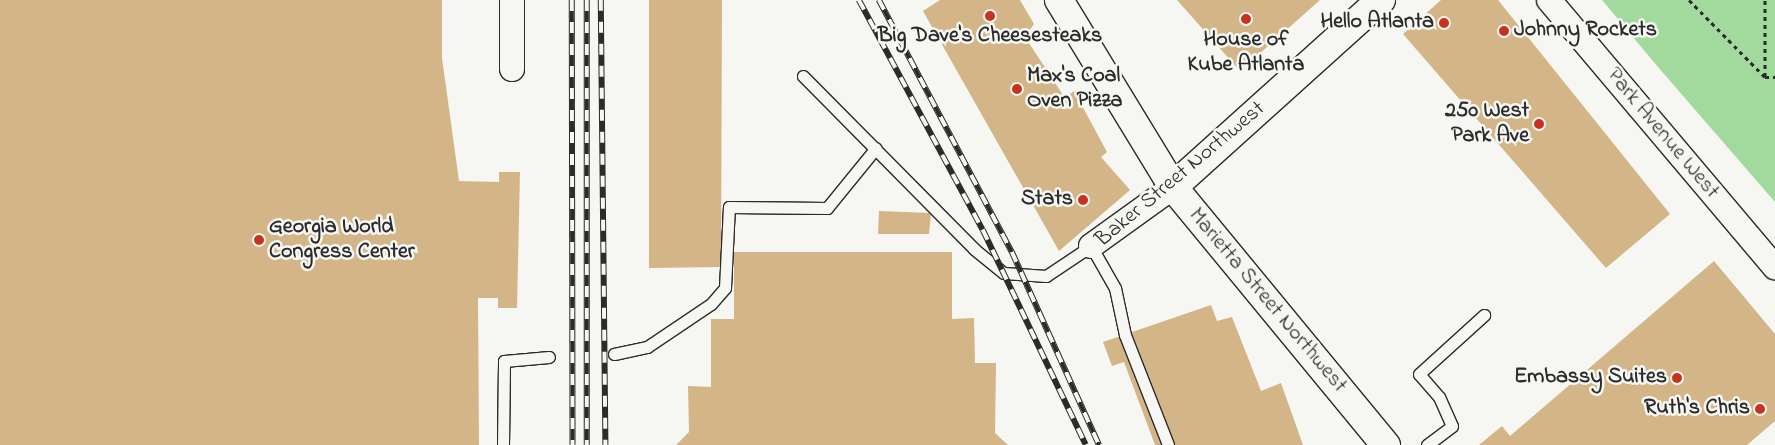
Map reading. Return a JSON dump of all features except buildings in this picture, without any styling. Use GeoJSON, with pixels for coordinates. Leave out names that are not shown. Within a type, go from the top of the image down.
{"type":"FeatureCollection","features":[{"type":"Feature","properties":{"kind":"main road","name":"Marietta Street Northwest"},"geometry":{"type":"LineString","coordinates":[[1059,0],[1173,186],[1386,445]]}},
{"type":"Feature","properties":{"kind":"main road","name":"Baker Street Northwest"},"geometry":{"type":"LineString","coordinates":[[1173,186],[1381,0]]}},
{"type":"Feature","properties":{"kind":"street"},"geometry":{"type":"LineString","coordinates":[[512,0],[512,70]]}},
{"type":"Feature","properties":{"kind":"street","name":"Park Avenue West"},"geometry":{"type":"LineString","coordinates":[[1549,0],[1775,267]]}},
{"type":"Feature","properties":{"kind":"street","name":"Baker Street Northwest"},"geometry":{"type":"LineString","coordinates":[[1091,246],[1173,186]]}},
{"type":"Feature","properties":{"kind":"lane"},"geometry":{"type":"LineString","coordinates":[[803,76],[974,249],[1004,273],[1046,276],[1091,246]]}},
{"type":"Feature","properties":{"kind":"lane"},"geometry":{"type":"LineString","coordinates":[[614,354],[654,343],[711,304],[725,288],[729,207],[827,208],[876,148]]}},
{"type":"Feature","properties":{"kind":"lane","name":"Baker Street Northwest"},"geometry":{"type":"LineString","coordinates":[[1091,246],[1115,288],[1125,335],[1168,445]]}},
{"type":"Feature","properties":{"kind":"lane"},"geometry":{"type":"LineString","coordinates":[[1427,445],[1452,426],[1439,397],[1419,374],[1484,315]]}},
{"type":"Feature","properties":{"kind":"lane"},"geometry":{"type":"LineString","coordinates":[[503,445],[504,361],[549,358]]}},
{"type":"Feature","properties":{"kind":"path"},"geometry":{"type":"LineString","coordinates":[[1689,0],[1765,77],[1775,77]]}},
{"type":"Feature","properties":{"kind":"path"},"geometry":{"type":"LineString","coordinates":[[1765,0],[1765,77]]}},
{"type":"Feature","properties":{"kind":"green space"},"geometry":{"type":"Polygon","coordinates":[[[1602,0],[1775,0],[1775,202],[1658,67],[1602,0]]]}},
{"type":"Feature","properties":{"kind":"railway"},"geometry":{"type":"LineString","coordinates":[[572,0],[573,445]]}},
{"type":"Feature","properties":{"kind":"railway"},"geometry":{"type":"LineString","coordinates":[[587,0],[587,445]]}},
{"type":"Feature","properties":{"kind":"railway"},"geometry":{"type":"LineString","coordinates":[[601,0],[606,445]]}},
{"type":"Feature","properties":{"kind":"railway"},"geometry":{"type":"LineString","coordinates":[[859,0],[983,230],[1086,445]]}},
{"type":"Feature","properties":{"kind":"railway"},"geometry":{"type":"LineString","coordinates":[[879,0],[1012,252],[1099,445]]}},
{"type":"Feature","properties":{"kind":"place","name":"Big Dave's Cheesesteaks"},"geometry":{"type":"Point","coordinates":[990,16]}},
{"type":"Feature","properties":{"kind":"place","name":"House of Kube Atlanta"},"geometry":{"type":"Point","coordinates":[1246,19]}},
{"type":"Feature","properties":{"kind":"place","name":"Hello Atlanta"},"geometry":{"type":"Point","coordinates":[1444,23]}},
{"type":"Feature","properties":{"kind":"place","name":"Johnny Rockets"},"geometry":{"type":"Point","coordinates":[1504,31]}},
{"type":"Feature","properties":{"kind":"place","name":"Max's Coal Oven Pizza"},"geometry":{"type":"Point","coordinates":[1017,89]}},
{"type":"Feature","properties":{"kind":"place","name":"250 West Park Ave"},"geometry":{"type":"Point","coordinates":[1539,124]}},
{"type":"Feature","properties":{"kind":"place","name":"Stats"},"geometry":{"type":"Point","coordinates":[1083,200]}},
{"type":"Feature","properties":{"kind":"place","name":"Georgia World Congress Center"},"geometry":{"type":"Point","coordinates":[259,240]}},
{"type":"Feature","properties":{"kind":"place","name":"Embassy Suites"},"geometry":{"type":"Point","coordinates":[1677,378]}},
{"type":"Feature","properties":{"kind":"place","name":"Ruth's Chris"},"geometry":{"type":"Point","coordinates":[1760,409]}}]}
